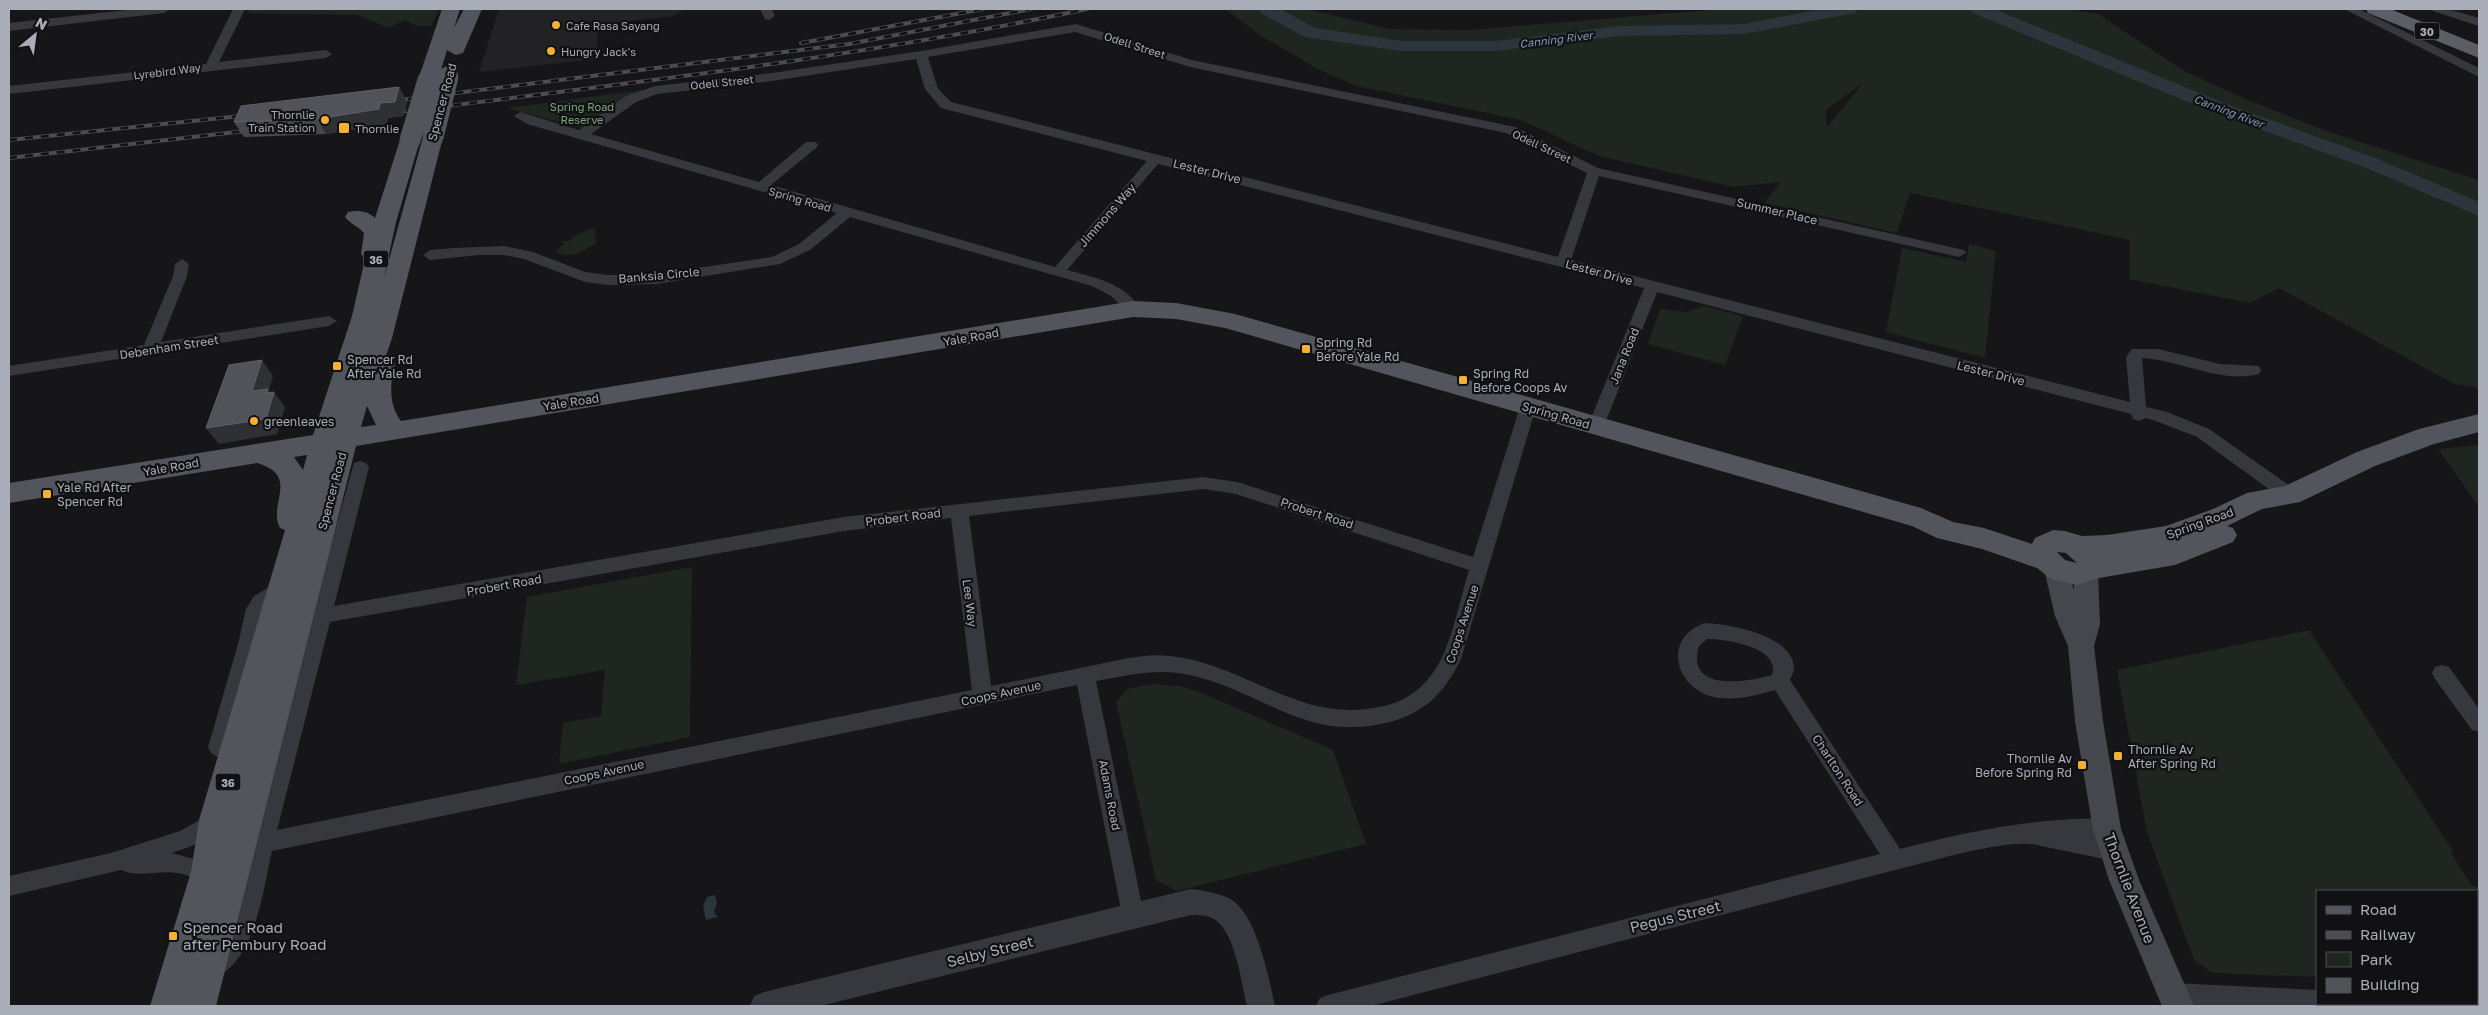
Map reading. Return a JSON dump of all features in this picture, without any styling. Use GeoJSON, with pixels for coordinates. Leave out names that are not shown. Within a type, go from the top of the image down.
{"type":"FeatureCollection","features":[{"type":"Feature","properties":{"kind":"highway","name":"30"},"geometry":{"type":"LineString","coordinates":[[2375,9],[2479,53]]}},
{"type":"Feature","properties":{"kind":"highway","name":"30"},"geometry":{"type":"LineString","coordinates":[[2402,9],[2479,41]]}},
{"type":"Feature","properties":{"kind":"main road","name":"Spencer Road"},"geometry":{"type":"LineString","coordinates":[[201,992],[288,662],[335,441],[385,222],[439,41],[452,9]]}},
{"type":"Feature","properties":{"kind":"main road"},"geometry":{"type":"LineString","coordinates":[[439,41],[450,30],[460,9]]}},
{"type":"Feature","properties":{"kind":"main road","name":"Spencer Road"},"geometry":{"type":"LineString","coordinates":[[168,1006],[208,872],[216,820],[286,572],[335,441],[352,413],[380,338],[448,77],[461,33],[473,9]]}},
{"type":"Feature","properties":{"kind":"main road"},"geometry":{"type":"LineString","coordinates":[[356,217],[365,220],[375,233],[364,285],[367,296]]}},
{"type":"Feature","properties":{"kind":"main road","name":"Spring Road"},"geometry":{"type":"LineString","coordinates":[[1123,310],[1176,311],[1226,320],[1921,518],[1947,531],[2068,560],[2175,554],[2217,538],[2272,512],[2290,494],[2366,458],[2428,436],[2479,423]]}},
{"type":"Feature","properties":{"kind":"main road","name":"Yale Road"},"geometry":{"type":"LineString","coordinates":[[9,494],[1123,310]]}},
{"type":"Feature","properties":{"kind":"main road"},"geometry":{"type":"LineString","coordinates":[[380,338],[385,359],[379,379],[377,398],[381,412],[394,431]]}},
{"type":"Feature","properties":{"kind":"main road"},"geometry":{"type":"LineString","coordinates":[[257,454],[282,460],[290,469],[294,503],[288,530],[286,572]]}},
{"type":"Feature","properties":{"kind":"main road","name":"Thornlie Avenue"},"geometry":{"type":"LineString","coordinates":[[2068,560],[2088,624],[2081,646],[2089,721],[2110,840],[2176,1000]]}},
{"type":"Feature","properties":{"kind":"main road"},"geometry":{"type":"LineString","coordinates":[[230,772],[244,768],[273,662],[282,657],[288,662]]}},
{"type":"Feature","properties":{"kind":"street"},"geometry":{"type":"LineString","coordinates":[[9,26],[164,9]]}},
{"type":"Feature","properties":{"kind":"street"},"geometry":{"type":"LineString","coordinates":[[211,66],[238,9]]}},
{"type":"Feature","properties":{"kind":"street"},"geometry":{"type":"LineString","coordinates":[[2350,9],[2388,26],[2460,65],[2477,71]]}},
{"type":"Feature","properties":{"kind":"street"},"geometry":{"type":"LineString","coordinates":[[2437,9],[2479,22]]}},
{"type":"Feature","properties":{"kind":"street","name":"Odell Street"},"geometry":{"type":"LineString","coordinates":[[581,135],[630,99],[655,90],[772,77],[921,55],[1076,28],[1190,63],[1510,130],[1594,171]]}},
{"type":"Feature","properties":{"kind":"street"},"geometry":{"type":"LineString","coordinates":[[2460,65],[2479,53]]}},
{"type":"Feature","properties":{"kind":"street","name":"Lyrebird Way"},"geometry":{"type":"LineString","coordinates":[[9,90],[326,54]]}},
{"type":"Feature","properties":{"kind":"street","name":"Lester Drive"},"geometry":{"type":"LineString","coordinates":[[921,55],[932,92],[937,99],[946,105],[1563,262],[2138,413],[2161,416],[2204,433],[2290,494]]}},
{"type":"Feature","properties":{"kind":"street","name":"Spring Road"},"geometry":{"type":"LineString","coordinates":[[520,116],[1081,279],[1098,288],[1123,310]]}},
{"type":"Feature","properties":{"kind":"street"},"geometry":{"type":"LineString","coordinates":[[761,187],[811,145]]}},
{"type":"Feature","properties":{"kind":"street","name":"Jimmons Way"},"geometry":{"type":"LineString","coordinates":[[1058,272],[1156,158]]}},
{"type":"Feature","properties":{"kind":"street"},"geometry":{"type":"LineString","coordinates":[[1563,262],[1594,171]]}},
{"type":"Feature","properties":{"kind":"street","name":"Summer Place"},"geometry":{"type":"LineString","coordinates":[[1594,171],[1959,253]]}},
{"type":"Feature","properties":{"kind":"street","name":"Banksia Circle"},"geometry":{"type":"LineString","coordinates":[[430,255],[467,250],[502,250],[528,255],[584,277],[618,280],[658,278],[791,256],[807,247],[847,212]]}},
{"type":"Feature","properties":{"kind":"street"},"geometry":{"type":"LineString","coordinates":[[150,350],[180,276],[182,264]]}},
{"type":"Feature","properties":{"kind":"street","name":"Jana Road"},"geometry":{"type":"LineString","coordinates":[[1596,426],[1652,286]]}},
{"type":"Feature","properties":{"kind":"street","name":"Debenham Street"},"geometry":{"type":"LineString","coordinates":[[9,371],[329,322]]}},
{"type":"Feature","properties":{"kind":"street"},"geometry":{"type":"LineString","coordinates":[[2138,413],[2134,357],[2138,353],[2158,354],[2220,369],[2253,370]]}},
{"type":"Feature","properties":{"kind":"street","name":"Coops Avenue"},"geometry":{"type":"LineString","coordinates":[[263,844],[682,756],[1142,664],[1178,663],[1209,671],[1319,716],[1341,720],[1366,719],[1414,704],[1440,681],[1452,659],[1528,407]]}},
{"type":"Feature","properties":{"kind":"street","name":"Spencer Road"},"geometry":{"type":"LineString","coordinates":[[201,992],[239,939],[320,616],[360,467]]}},
{"type":"Feature","properties":{"kind":"street","name":"Probert Road"},"geometry":{"type":"LineString","coordinates":[[320,616],[844,524],[1184,484],[1216,484],[1237,488],[1480,566]]}},
{"type":"Feature","properties":{"kind":"street","name":"Lee Way"},"geometry":{"type":"LineString","coordinates":[[959,510],[982,696]]}},
{"type":"Feature","properties":{"kind":"street"},"geometry":{"type":"LineString","coordinates":[[1721,630],[1764,644],[1776,652],[1783,660],[1784,673],[1780,681],[1729,690],[1706,686],[1694,677],[1689,666],[1687,657],[1691,640],[1699,632],[1721,630]]}},
{"type":"Feature","properties":{"kind":"street"},"geometry":{"type":"LineString","coordinates":[[2442,673],[2479,724]]}},
{"type":"Feature","properties":{"kind":"street","name":"Adams Road"},"geometry":{"type":"LineString","coordinates":[[1085,675],[1132,915]]}},
{"type":"Feature","properties":{"kind":"street","name":"Charlton Road"},"geometry":{"type":"LineString","coordinates":[[1780,681],[1895,859]]}},
{"type":"Feature","properties":{"kind":"street"},"geometry":{"type":"LineString","coordinates":[[9,886],[110,863],[186,839],[216,820]]}},
{"type":"Feature","properties":{"kind":"street","name":"Pegus Street"},"geometry":{"type":"LineString","coordinates":[[1328,1006],[1895,859],[1994,837],[2024,833],[2110,840]]}},
{"type":"Feature","properties":{"kind":"street"},"geometry":{"type":"LineString","coordinates":[[110,863],[177,863],[208,872]]}},
{"type":"Feature","properties":{"kind":"street","name":"Selby Street"},"geometry":{"type":"LineString","coordinates":[[764,1006],[1191,902],[1216,906],[1227,913],[1241,935],[1261,1006]]}},
{"type":"Feature","properties":{"kind":"street"},"geometry":{"type":"LineString","coordinates":[[2176,1000],[2316,1001]]}},
{"type":"Feature","properties":{"kind":"street"},"geometry":{"type":"LineString","coordinates":[[2402,1005],[2428,1006]]}},
{"type":"Feature","properties":{"kind":"shaded area"},"geometry":{"type":"Polygon","coordinates":[[[499,9],[684,9],[673,16],[598,25],[596,59],[479,72],[499,9]]]}},
{"type":"Feature","properties":{"kind":"shaded area"},"geometry":{"type":"Polygon","coordinates":[[[715,895],[717,903],[714,912],[718,917],[706,920],[703,906],[707,897],[715,895]]]}},
{"type":"Feature","properties":{"kind":"green space"},"geometry":{"type":"Polygon","coordinates":[[[249,9],[440,9],[431,26],[417,26],[405,20],[388,28],[358,15],[247,13],[249,9]]]}},
{"type":"Feature","properties":{"kind":"green space"},"geometry":{"type":"Polygon","coordinates":[[[1225,9],[1307,9],[1389,29],[1470,30],[1721,9],[2069,9],[2098,14],[2184,71],[2248,100],[2329,132],[2479,180],[2479,390],[2475,387],[2454,384],[2279,288],[2250,303],[2129,279],[2130,240],[1910,193],[1897,233],[1764,203],[1781,182],[1733,187],[1599,156],[1521,120],[1356,86],[1318,69],[1263,37],[1225,9]],[[1863,83],[1826,110],[1828,126],[1863,83]]]}},
{"type":"Feature","properties":{"kind":"green space","name":"Spring Road Reserve"},"geometry":{"type":"Polygon","coordinates":[[[642,90],[585,129],[507,108],[642,90]]]}},
{"type":"Feature","properties":{"kind":"green space"},"geometry":{"type":"Polygon","coordinates":[[[589,229],[595,229],[596,244],[571,255],[555,251],[564,244],[562,241],[569,241],[574,236],[589,229]]]}},
{"type":"Feature","properties":{"kind":"green space"},"geometry":{"type":"Polygon","coordinates":[[[1969,244],[1996,251],[1985,358],[1886,332],[1902,248],[1966,262],[1969,244]]]}},
{"type":"Feature","properties":{"kind":"green space"},"geometry":{"type":"Polygon","coordinates":[[[1703,306],[1743,316],[1725,365],[1648,344],[1660,309],[1687,312],[1703,306]]]}},
{"type":"Feature","properties":{"kind":"green space"},"geometry":{"type":"Polygon","coordinates":[[[2479,445],[2479,507],[2438,449],[2479,445]]]}},
{"type":"Feature","properties":{"kind":"green space"},"geometry":{"type":"Polygon","coordinates":[[[692,567],[690,737],[559,764],[563,723],[601,716],[605,670],[516,685],[527,597],[692,567]]]}},
{"type":"Feature","properties":{"kind":"green space"},"geometry":{"type":"Polygon","coordinates":[[[2309,630],[2454,853],[2451,853],[2472,886],[2479,887],[2479,983],[2478,890],[2316,890],[2316,977],[2213,973],[2194,960],[2147,832],[2117,670],[2309,630]]]}},
{"type":"Feature","properties":{"kind":"green space"},"geometry":{"type":"Polygon","coordinates":[[[1150,684],[1180,686],[1197,691],[1333,750],[1366,844],[1177,891],[1156,880],[1116,702],[1127,689],[1150,684]]]}},
{"type":"Feature","properties":{"kind":"building"},"geometry":{"type":"Polygon","coordinates":[[[399,87],[395,102],[380,103],[379,109],[317,119],[234,122],[241,106],[399,87]]]}},
{"type":"Feature","properties":{"kind":"building"},"geometry":{"type":"Polygon","coordinates":[[[262,360],[252,391],[268,389],[266,393],[274,392],[266,419],[206,428],[229,365],[262,360]]]}},
{"type":"Feature","properties":{"kind":"waterway","name":"Canning River"},"geometry":{"type":"LineString","coordinates":[[1267,9],[1311,33],[1401,46],[1496,46],[1620,31],[1744,29],[1849,9]]}},
{"type":"Feature","properties":{"kind":"waterway","name":"Canning River"},"geometry":{"type":"LineString","coordinates":[[1979,9],[2217,107],[2371,163],[2479,210]]}},
{"type":"Feature","properties":{"kind":"railway"},"geometry":{"type":"LineString","coordinates":[[801,43],[983,9]]}},
{"type":"Feature","properties":{"kind":"railway"},"geometry":{"type":"LineString","coordinates":[[392,101],[849,44],[1031,9]]}},
{"type":"Feature","properties":{"kind":"railway"},"geometry":{"type":"LineString","coordinates":[[390,113],[827,56],[914,42],[1087,9]]}},
{"type":"Feature","properties":{"kind":"railway"},"geometry":{"type":"LineString","coordinates":[[9,140],[250,115]]}},
{"type":"Feature","properties":{"kind":"railway"},"geometry":{"type":"LineString","coordinates":[[9,158],[254,130]]}},
{"type":"Feature","properties":{"kind":"place","name":"Cafe Rasa Sayang"},"geometry":{"type":"Point","coordinates":[556,25]}},
{"type":"Feature","properties":{"kind":"place","name":"Hungry Jack's"},"geometry":{"type":"Point","coordinates":[551,51]}},
{"type":"Feature","properties":{"kind":"place","name":"Thornlie Train Station"},"geometry":{"type":"Point","coordinates":[325,120]}},
{"type":"Feature","properties":{"kind":"place","name":"Thornlie"},"geometry":{"type":"Point","coordinates":[344,128]}},
{"type":"Feature","properties":{"kind":"place","name":"Spring Rd Before Yale Rd"},"geometry":{"type":"Point","coordinates":[1306,349]}},
{"type":"Feature","properties":{"kind":"place","name":"Spencer Rd After Yale Rd"},"geometry":{"type":"Point","coordinates":[337,366]}},
{"type":"Feature","properties":{"kind":"place","name":"Spring Rd Before Coops Av"},"geometry":{"type":"Point","coordinates":[1463,380]}},
{"type":"Feature","properties":{"kind":"place","name":"greenleaves"},"geometry":{"type":"Point","coordinates":[254,421]}},
{"type":"Feature","properties":{"kind":"place","name":"Yale Rd After Spencer Rd"},"geometry":{"type":"Point","coordinates":[47,494]}},
{"type":"Feature","properties":{"kind":"place","name":"Thornlie Av After Spring Rd"},"geometry":{"type":"Point","coordinates":[2118,756]}},
{"type":"Feature","properties":{"kind":"place","name":"Thornlie Av Before Spring Rd"},"geometry":{"type":"Point","coordinates":[2082,765]}},
{"type":"Feature","properties":{"kind":"place","name":"Spencer Road after Pembury Road"},"geometry":{"type":"Point","coordinates":[173,936]}}]}
